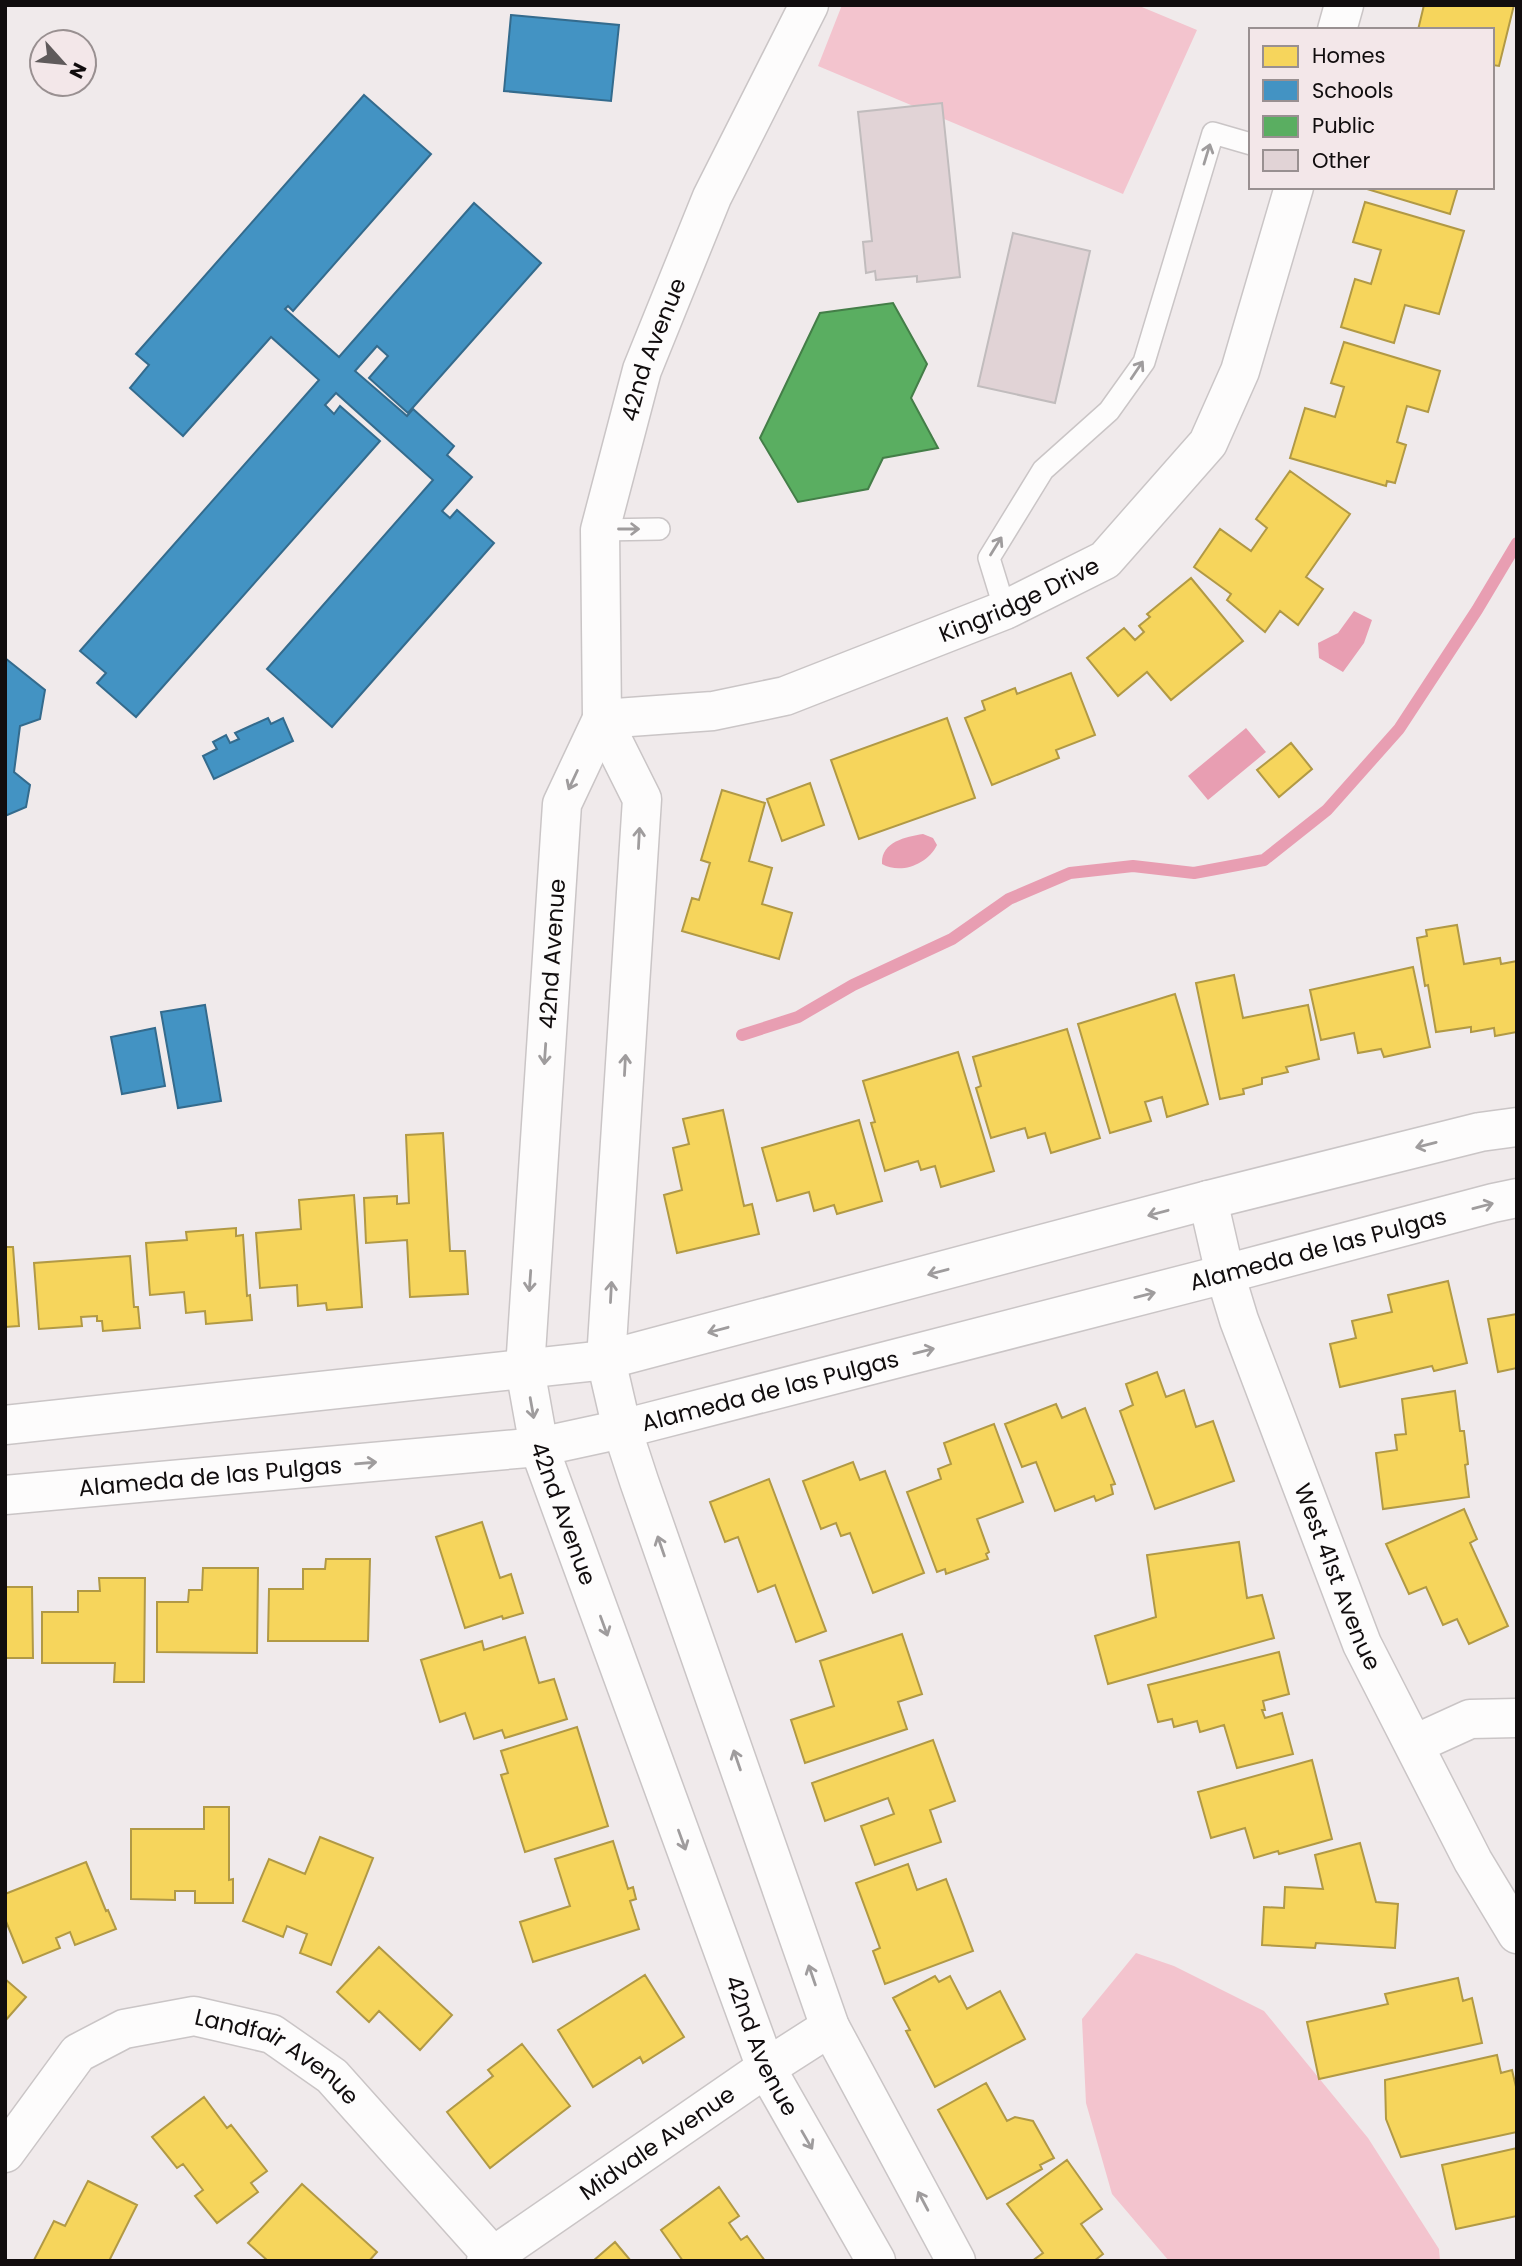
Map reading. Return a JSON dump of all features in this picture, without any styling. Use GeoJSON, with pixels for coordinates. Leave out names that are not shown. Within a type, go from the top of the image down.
{"type":"FeatureCollection","features":[{"type":"Feature","properties":{"kind":"street","name":"42nd Avenue"},"geometry":{"type":"LineString","coordinates":[[810,5],[712,197],[642,370],[600,530],[602,719],[562,804],[525,1369],[539,1447],[766,2068],[876,2261]]}},
{"type":"Feature","properties":{"kind":"street"},"geometry":{"type":"LineString","coordinates":[[1338,28],[1344,5]]}},
{"type":"Feature","properties":{"kind":"street","name":"Kingridge Drive"},"geometry":{"type":"LineString","coordinates":[[602,719],[713,711],[785,696],[1005,610],[1105,560],[1208,443],[1240,371],[1293,189]]}},
{"type":"Feature","properties":{"kind":"street","name":"42nd Avenue"},"geometry":{"type":"LineString","coordinates":[[602,719],[642,799],[606,1360],[622,1429],[830,2027],[956,2261]]}},
{"type":"Feature","properties":{"kind":"street"},"geometry":{"type":"LineString","coordinates":[[5,1425],[606,1360],[1208,1200],[1480,1132],[1517,1127]]}},
{"type":"Feature","properties":{"kind":"street","name":"Alameda de las Pulgas"},"geometry":{"type":"LineString","coordinates":[[5,1494],[539,1447],[622,1429],[1517,1198]]}},
{"type":"Feature","properties":{"kind":"street","name":"West 41st Avenue"},"geometry":{"type":"LineString","coordinates":[[1208,1200],[1225,1274],[1244,1333],[1362,1644],[1473,1861],[1517,1934]]}},
{"type":"Feature","properties":{"kind":"street"},"geometry":{"type":"LineString","coordinates":[[1415,1744],[1470,1719],[1517,1718]]}},
{"type":"Feature","properties":{"kind":"street","name":"Landfair Avenue"},"geometry":{"type":"LineString","coordinates":[[5,2153],[78,2053],[124,2029],[194,2016],[272,2034],[332,2076],[489,2258]]}},
{"type":"Feature","properties":{"kind":"street","name":"Midvale Avenue"},"geometry":{"type":"LineString","coordinates":[[489,2258],[830,2027]]}},
{"type":"Feature","properties":{"kind":"lane"},"geometry":{"type":"LineString","coordinates":[[1005,610],[989,558],[1043,470],[1109,411],[1144,362],[1213,132],[1249,143]]}},
{"type":"Feature","properties":{"kind":"lane"},"geometry":{"type":"LineString","coordinates":[[600,530],[659,529]]}},
{"type":"Feature","properties":{"kind":"shaded area"},"geometry":{"type":"Polygon","coordinates":[[[842,5],[1137,5],[1197,30],[1123,194],[818,66],[842,5]]]}},
{"type":"Feature","properties":{"kind":"shaded area"},"geometry":{"type":"Polygon","coordinates":[[[1354,611],[1372,620],[1364,643],[1343,672],[1319,658],[1318,643],[1338,633],[1354,611]]]}},
{"type":"Feature","properties":{"kind":"shaded area"},"geometry":{"type":"Polygon","coordinates":[[[1246,728],[1266,752],[1208,800],[1188,776],[1246,728]]]}},
{"type":"Feature","properties":{"kind":"shaded area"},"geometry":{"type":"Polygon","coordinates":[[[923,834],[933,838],[937,845],[927,858],[905,868],[882,864],[885,850],[895,842],[923,834]]]}},
{"type":"Feature","properties":{"kind":"shaded area"},"geometry":{"type":"Polygon","coordinates":[[[1136,1953],[1174,1966],[1264,2011],[1368,2138],[1439,2249],[1440,2261],[1169,2261],[1112,2194],[1086,2103],[1082,2019],[1136,1953]]]}},
{"type":"Feature","properties":{"kind":"building: Homes"},"geometry":{"type":"Polygon","coordinates":[[[1424,5],[1514,5],[1499,66],[1494,65],[1494,28],[1418,28],[1424,5]]]}},
{"type":"Feature","properties":{"kind":"building: Homes"},"geometry":{"type":"Polygon","coordinates":[[[1367,189],[1457,189],[1450,214],[1367,189]]]}},
{"type":"Feature","properties":{"kind":"building: Homes"},"geometry":{"type":"Polygon","coordinates":[[[1365,202],[1464,231],[1439,314],[1405,305],[1394,343],[1341,327],[1355,279],[1371,284],[1381,250],[1353,242],[1365,202]]]}},
{"type":"Feature","properties":{"kind":"building: Homes"},"geometry":{"type":"Polygon","coordinates":[[[1344,342],[1440,371],[1428,412],[1407,406],[1397,442],[1406,445],[1395,483],[1387,481],[1386,486],[1290,458],[1305,408],[1335,417],[1344,387],[1331,383],[1344,342]]]}},
{"type":"Feature","properties":{"kind":"building: Homes"},"geometry":{"type":"Polygon","coordinates":[[[1290,471],[1350,514],[1306,577],[1323,589],[1298,625],[1280,611],[1265,632],[1227,600],[1231,594],[1194,567],[1220,529],[1251,551],[1267,528],[1256,519],[1290,471]]]}},
{"type":"Feature","properties":{"kind":"building: Homes"},"geometry":{"type":"Polygon","coordinates":[[[1191,578],[1243,641],[1171,700],[1147,672],[1118,696],[1087,658],[1124,628],[1135,640],[1144,632],[1139,626],[1150,617],[1147,614],[1191,578]]]}},
{"type":"Feature","properties":{"kind":"building: Homes"},"geometry":{"type":"Polygon","coordinates":[[[1071,673],[1095,735],[1056,750],[1059,758],[992,785],[965,718],[985,710],[982,701],[1015,688],[1017,694],[1071,673]]]}},
{"type":"Feature","properties":{"kind":"building: Homes"},"geometry":{"type":"Polygon","coordinates":[[[947,718],[975,798],[859,839],[831,760],[947,718]]]}},
{"type":"Feature","properties":{"kind":"building: Homes"},"geometry":{"type":"Polygon","coordinates":[[[1291,743],[1312,769],[1279,797],[1257,770],[1291,743]]]}},
{"type":"Feature","properties":{"kind":"building: Homes"},"geometry":{"type":"Polygon","coordinates":[[[810,783],[824,825],[782,841],[767,799],[810,783]]]}},
{"type":"Feature","properties":{"kind":"building: Homes"},"geometry":{"type":"Polygon","coordinates":[[[722,790],[765,803],[749,861],[772,868],[762,904],[792,913],[779,959],[682,931],[692,898],[699,900],[710,863],[701,860],[722,790]]]}},
{"type":"Feature","properties":{"kind":"building: Homes"},"geometry":{"type":"Polygon","coordinates":[[[1457,925],[1464,964],[1500,958],[1501,964],[1517,961],[1517,1032],[1495,1036],[1494,1028],[1471,1032],[1471,1027],[1436,1032],[1417,938],[1427,936],[1426,930],[1457,925]]]}},
{"type":"Feature","properties":{"kind":"building: Homes"},"geometry":{"type":"Polygon","coordinates":[[[1413,967],[1430,1047],[1384,1057],[1381,1049],[1358,1053],[1354,1033],[1321,1040],[1310,990],[1413,967]]]}},
{"type":"Feature","properties":{"kind":"building: Homes"},"geometry":{"type":"Polygon","coordinates":[[[1234,975],[1243,1018],[1308,1005],[1319,1059],[1286,1067],[1288,1072],[1262,1078],[1262,1084],[1243,1089],[1244,1094],[1220,1099],[1196,983],[1234,975]]]}},
{"type":"Feature","properties":{"kind":"building: Homes"},"geometry":{"type":"Polygon","coordinates":[[[1175,994],[1208,1104],[1167,1117],[1162,1097],[1145,1102],[1151,1121],[1110,1133],[1078,1024],[1175,994]]]}},
{"type":"Feature","properties":{"kind":"building: Homes"},"geometry":{"type":"Polygon","coordinates":[[[1067,1029],[1100,1138],[1051,1153],[1045,1133],[1028,1138],[1025,1128],[991,1138],[976,1088],[981,1086],[973,1057],[1067,1029]]]}},
{"type":"Feature","properties":{"kind":"building: Homes"},"geometry":{"type":"Polygon","coordinates":[[[958,1052],[994,1171],[941,1187],[935,1166],[921,1170],[918,1161],[885,1171],[871,1123],[875,1122],[863,1081],[958,1052]]]}},
{"type":"Feature","properties":{"kind":"building: Homes"},"geometry":{"type":"Polygon","coordinates":[[[723,1110],[744,1206],[752,1204],[759,1234],[677,1253],[664,1195],[682,1190],[673,1148],[689,1144],[683,1119],[723,1110]]]}},
{"type":"Feature","properties":{"kind":"building: Homes"},"geometry":{"type":"Polygon","coordinates":[[[859,1120],[882,1201],[837,1214],[834,1205],[814,1211],[809,1192],[777,1201],[762,1148],[859,1120]]]}},
{"type":"Feature","properties":{"kind":"building: Homes"},"geometry":{"type":"Polygon","coordinates":[[[443,1133],[450,1251],[465,1251],[468,1294],[410,1297],[407,1240],[366,1243],[364,1198],[397,1196],[397,1204],[409,1203],[406,1135],[443,1133]]]}},
{"type":"Feature","properties":{"kind":"building: Homes"},"geometry":{"type":"Polygon","coordinates":[[[354,1195],[362,1307],[327,1310],[326,1303],[298,1306],[297,1285],[260,1288],[256,1233],[301,1229],[299,1200],[354,1195]]]}},
{"type":"Feature","properties":{"kind":"building: Homes"},"geometry":{"type":"Polygon","coordinates":[[[236,1228],[236,1236],[243,1235],[247,1296],[250,1295],[252,1320],[206,1324],[205,1311],[186,1313],[184,1292],[150,1295],[146,1243],[187,1240],[186,1232],[236,1228]]]}},
{"type":"Feature","properties":{"kind":"building: Homes"},"geometry":{"type":"Polygon","coordinates":[[[5,1247],[13,1247],[19,1326],[5,1327],[5,1247]]]}},
{"type":"Feature","properties":{"kind":"building: Homes"},"geometry":{"type":"Polygon","coordinates":[[[130,1256],[134,1307],[138,1307],[140,1328],[103,1331],[102,1321],[97,1321],[97,1316],[81,1317],[82,1326],[39,1329],[34,1263],[130,1256]]]}},
{"type":"Feature","properties":{"kind":"building: Homes"},"geometry":{"type":"Polygon","coordinates":[[[1448,1281],[1467,1363],[1434,1371],[1432,1366],[1340,1387],[1330,1344],[1356,1338],[1352,1321],[1392,1312],[1388,1295],[1448,1281]]]}},
{"type":"Feature","properties":{"kind":"building: Homes"},"geometry":{"type":"Polygon","coordinates":[[[1517,1314],[1517,1368],[1498,1372],[1488,1319],[1517,1314]]]}},
{"type":"Feature","properties":{"kind":"building: Homes"},"geometry":{"type":"Polygon","coordinates":[[[1157,1372],[1166,1397],[1184,1390],[1196,1427],[1213,1421],[1234,1481],[1155,1509],[1120,1411],[1133,1405],[1126,1384],[1157,1372]]]}},
{"type":"Feature","properties":{"kind":"building: Homes"},"geometry":{"type":"Polygon","coordinates":[[[1455,1391],[1460,1431],[1464,1431],[1469,1497],[1383,1509],[1376,1453],[1397,1450],[1395,1435],[1406,1434],[1402,1399],[1455,1391]]]}},
{"type":"Feature","properties":{"kind":"building: Homes"},"geometry":{"type":"Polygon","coordinates":[[[1056,1404],[1062,1418],[1085,1408],[1115,1484],[1111,1485],[1113,1494],[1096,1501],[1094,1496],[1055,1511],[1036,1462],[1022,1467],[1005,1424],[1056,1404]]]}},
{"type":"Feature","properties":{"kind":"building: Homes"},"geometry":{"type":"Polygon","coordinates":[[[994,1424],[1023,1502],[977,1519],[989,1552],[986,1554],[988,1559],[946,1574],[945,1569],[937,1572],[907,1492],[941,1479],[938,1469],[951,1464],[944,1443],[994,1424]]]}},
{"type":"Feature","properties":{"kind":"building: Homes"},"geometry":{"type":"Polygon","coordinates":[[[853,1462],[860,1480],[885,1471],[924,1573],[873,1593],[850,1533],[841,1536],[836,1523],[821,1529],[803,1481],[853,1462]]]}},
{"type":"Feature","properties":{"kind":"building: Homes"},"geometry":{"type":"Polygon","coordinates":[[[769,1479],[826,1631],[796,1642],[775,1585],[758,1592],[738,1537],[725,1542],[710,1502],[769,1479]]]}},
{"type":"Feature","properties":{"kind":"building: Homes"},"geometry":{"type":"Polygon","coordinates":[[[1464,1509],[1477,1539],[1470,1543],[1508,1626],[1469,1644],[1457,1619],[1443,1625],[1426,1587],[1409,1594],[1386,1544],[1464,1509]]]}},
{"type":"Feature","properties":{"kind":"building: Homes"},"geometry":{"type":"Polygon","coordinates":[[[482,1522],[500,1578],[511,1574],[523,1613],[503,1619],[502,1616],[465,1628],[436,1537],[482,1522]]]}},
{"type":"Feature","properties":{"kind":"building: Homes"},"geometry":{"type":"Polygon","coordinates":[[[1239,1542],[1247,1598],[1262,1595],[1274,1638],[1108,1684],[1095,1636],[1156,1617],[1147,1555],[1239,1542]]]}},
{"type":"Feature","properties":{"kind":"building: Homes"},"geometry":{"type":"Polygon","coordinates":[[[326,1559],[370,1559],[368,1641],[268,1641],[269,1589],[303,1589],[303,1569],[325,1569],[326,1559]]]}},
{"type":"Feature","properties":{"kind":"building: Homes"},"geometry":{"type":"Polygon","coordinates":[[[203,1568],[258,1568],[257,1653],[157,1652],[157,1602],[188,1602],[189,1590],[202,1590],[203,1568]]]}},
{"type":"Feature","properties":{"kind":"building: Homes"},"geometry":{"type":"Polygon","coordinates":[[[99,1578],[145,1578],[144,1682],[114,1682],[115,1663],[42,1663],[42,1612],[78,1612],[78,1591],[100,1591],[99,1578]]]}},
{"type":"Feature","properties":{"kind":"building: Homes"},"geometry":{"type":"Polygon","coordinates":[[[5,1587],[32,1587],[33,1658],[5,1658],[5,1587]]]}},
{"type":"Feature","properties":{"kind":"building: Homes"},"geometry":{"type":"Polygon","coordinates":[[[902,1634],[922,1694],[898,1702],[907,1729],[805,1763],[791,1720],[834,1706],[820,1661],[902,1634]]]}},
{"type":"Feature","properties":{"kind":"building: Homes"},"geometry":{"type":"Polygon","coordinates":[[[525,1637],[539,1683],[554,1679],[567,1719],[505,1738],[502,1730],[474,1739],[465,1713],[440,1722],[421,1660],[482,1641],[484,1650],[525,1637]]]}},
{"type":"Feature","properties":{"kind":"building: Homes"},"geometry":{"type":"Polygon","coordinates":[[[1279,1652],[1289,1694],[1263,1701],[1265,1710],[1262,1710],[1265,1718],[1282,1713],[1293,1754],[1237,1768],[1224,1725],[1200,1732],[1197,1721],[1174,1727],[1172,1719],[1158,1722],[1148,1685],[1279,1652]]]}},
{"type":"Feature","properties":{"kind":"building: Homes"},"geometry":{"type":"Polygon","coordinates":[[[577,1727],[608,1826],[525,1852],[501,1775],[508,1773],[501,1751],[577,1727]]]}},
{"type":"Feature","properties":{"kind":"building: Homes"},"geometry":{"type":"Polygon","coordinates":[[[933,1740],[955,1801],[930,1810],[941,1842],[875,1865],[861,1826],[894,1814],[888,1798],[825,1821],[812,1783],[933,1740]]]}},
{"type":"Feature","properties":{"kind":"building: Homes"},"geometry":{"type":"Polygon","coordinates":[[[1312,1760],[1332,1839],[1254,1858],[1245,1828],[1211,1838],[1198,1792],[1312,1760]]]}},
{"type":"Feature","properties":{"kind":"building: Homes"},"geometry":{"type":"Polygon","coordinates":[[[204,1807],[229,1807],[229,1880],[233,1879],[233,1903],[195,1903],[195,1891],[175,1891],[175,1900],[131,1899],[131,1829],[204,1829],[204,1807]]]}},
{"type":"Feature","properties":{"kind":"building: Homes"},"geometry":{"type":"Polygon","coordinates":[[[320,1837],[373,1858],[331,1965],[300,1953],[307,1934],[287,1926],[283,1937],[243,1921],[269,1859],[305,1874],[320,1837]]]}},
{"type":"Feature","properties":{"kind":"building: Homes"},"geometry":{"type":"Polygon","coordinates":[[[613,1841],[628,1889],[633,1887],[636,1899],[630,1901],[639,1929],[533,1962],[520,1922],[570,1906],[555,1859],[613,1841]]]}},
{"type":"Feature","properties":{"kind":"building: Homes"},"geometry":{"type":"Polygon","coordinates":[[[1360,1843],[1376,1902],[1398,1904],[1395,1948],[1316,1943],[1315,1948],[1262,1945],[1264,1907],[1284,1908],[1285,1887],[1323,1889],[1315,1855],[1360,1843]]]}},
{"type":"Feature","properties":{"kind":"building: Homes"},"geometry":{"type":"Polygon","coordinates":[[[86,1862],[116,1929],[75,1945],[70,1932],[56,1938],[60,1948],[23,1963],[5,1919],[5,1894],[86,1862]]]}},
{"type":"Feature","properties":{"kind":"building: Homes"},"geometry":{"type":"Polygon","coordinates":[[[908,1864],[917,1890],[946,1879],[973,1951],[885,1984],[873,1951],[880,1948],[856,1883],[908,1864]]]}},
{"type":"Feature","properties":{"kind":"building: Homes"},"geometry":{"type":"Polygon","coordinates":[[[379,1947],[452,2015],[420,2050],[379,2011],[369,2022],[337,1992],[379,1947]]]}},
{"type":"Feature","properties":{"kind":"building: Homes"},"geometry":{"type":"Polygon","coordinates":[[[645,1975],[684,2037],[643,2063],[640,2057],[593,2087],[558,2030],[645,1975]]]}},
{"type":"Feature","properties":{"kind":"building: Homes"},"geometry":{"type":"Polygon","coordinates":[[[935,1976],[939,1982],[950,1976],[967,2009],[1000,1991],[1025,2039],[935,2087],[906,2031],[910,2030],[893,1998],[935,1976]]]}},
{"type":"Feature","properties":{"kind":"building: Homes"},"geometry":{"type":"Polygon","coordinates":[[[1458,1978],[1463,2001],[1472,1998],[1482,2043],[1319,2079],[1307,2022],[1388,2004],[1385,1994],[1458,1978]]]}},
{"type":"Feature","properties":{"kind":"building: Homes"},"geometry":{"type":"Polygon","coordinates":[[[5,1979],[26,1997],[5,2021],[5,1979]]]}},
{"type":"Feature","properties":{"kind":"building: Homes"},"geometry":{"type":"Polygon","coordinates":[[[522,2044],[570,2106],[490,2168],[447,2112],[493,2076],[488,2070],[522,2044]]]}},
{"type":"Feature","properties":{"kind":"building: Homes"},"geometry":{"type":"Polygon","coordinates":[[[1497,2055],[1501,2073],[1512,2070],[1517,2091],[1517,2132],[1401,2157],[1386,2119],[1385,2080],[1497,2055]]]}},
{"type":"Feature","properties":{"kind":"building: Homes"},"geometry":{"type":"Polygon","coordinates":[[[986,2083],[1007,2121],[1015,2117],[1033,2121],[1054,2158],[1040,2165],[1042,2169],[987,2199],[938,2110],[986,2083]]]}},
{"type":"Feature","properties":{"kind":"building: Homes"},"geometry":{"type":"Polygon","coordinates":[[[204,2097],[227,2128],[231,2125],[267,2171],[251,2183],[258,2192],[217,2223],[195,2196],[203,2190],[183,2164],[177,2168],[152,2137],[204,2097]]]}},
{"type":"Feature","properties":{"kind":"building: Homes"},"geometry":{"type":"Polygon","coordinates":[[[1517,2148],[1517,2216],[1456,2229],[1442,2165],[1517,2148]]]}},
{"type":"Feature","properties":{"kind":"building: Homes"},"geometry":{"type":"Polygon","coordinates":[[[1067,2160],[1102,2209],[1081,2224],[1103,2254],[1094,2261],[1032,2261],[1043,2253],[1007,2204],[1067,2160]]]}},
{"type":"Feature","properties":{"kind":"building: Homes"},"geometry":{"type":"Polygon","coordinates":[[[88,2181],[137,2205],[109,2261],[34,2260],[54,2221],[65,2226],[88,2181]]]}},
{"type":"Feature","properties":{"kind":"building: Homes"},"geometry":{"type":"Polygon","coordinates":[[[302,2184],[377,2252],[369,2261],[268,2261],[248,2243],[302,2184]]]}},
{"type":"Feature","properties":{"kind":"building: Homes"},"geometry":{"type":"Polygon","coordinates":[[[719,2187],[739,2216],[729,2223],[741,2240],[747,2236],[765,2261],[683,2261],[661,2230],[719,2187]]]}},
{"type":"Feature","properties":{"kind":"building: Homes"},"geometry":{"type":"Polygon","coordinates":[[[615,2242],[631,2261],[593,2261],[615,2242]]]}},
{"type":"Feature","properties":{"kind":"building: Schools"},"geometry":{"type":"Polygon","coordinates":[[[511,15],[619,25],[611,101],[504,91],[511,15]]]}},
{"type":"Feature","properties":{"kind":"building: Schools"},"geometry":{"type":"Polygon","coordinates":[[[364,95],[431,154],[293,311],[288,306],[285,309],[339,357],[474,203],[541,263],[408,413],[369,378],[388,356],[377,346],[355,371],[407,416],[413,409],[454,446],[447,455],[472,477],[442,511],[450,518],[457,510],[494,543],[332,727],[267,669],[433,480],[336,393],[325,405],[334,414],[340,406],[380,441],[136,717],[97,683],[106,673],[80,651],[319,380],[271,337],[183,436],[130,388],[149,365],[136,354],[364,95]]]}},
{"type":"Feature","properties":{"kind":"building: Schools"},"geometry":{"type":"Polygon","coordinates":[[[5,658],[45,690],[40,719],[20,726],[14,772],[30,785],[26,807],[5,816],[5,658]]]}},
{"type":"Feature","properties":{"kind":"building: Schools"},"geometry":{"type":"Polygon","coordinates":[[[268,718],[271,724],[283,718],[293,741],[214,779],[203,756],[217,749],[213,742],[226,735],[230,743],[239,739],[235,733],[268,718]]]}},
{"type":"Feature","properties":{"kind":"building: Schools"},"geometry":{"type":"Polygon","coordinates":[[[205,1005],[221,1101],[178,1108],[161,1012],[205,1005]]]}},
{"type":"Feature","properties":{"kind":"building: Schools"},"geometry":{"type":"Polygon","coordinates":[[[155,1028],[165,1086],[122,1094],[111,1037],[155,1028]]]}},
{"type":"Feature","properties":{"kind":"building: Public"},"geometry":{"type":"Polygon","coordinates":[[[893,303],[927,364],[911,398],[938,448],[883,458],[868,489],[798,502],[760,438],[820,313],[893,303]]]}},
{"type":"Feature","properties":{"kind":"building: Other"},"geometry":{"type":"Polygon","coordinates":[[[942,103],[960,277],[917,282],[917,276],[876,280],[875,271],[866,273],[863,242],[872,241],[858,112],[942,103]]]}},
{"type":"Feature","properties":{"kind":"building: Other"},"geometry":{"type":"Polygon","coordinates":[[[1013,233],[1090,251],[1055,403],[978,386],[1013,233]]]}},
{"type":"Feature","properties":{"kind":"waterway"},"geometry":{"type":"LineString","coordinates":[[742,1035],[798,1017],[853,985],[952,939],[1009,899],[1070,873],[1133,866],[1194,873],[1264,860],[1327,810],[1399,729],[1477,610],[1517,543]]}}]}
